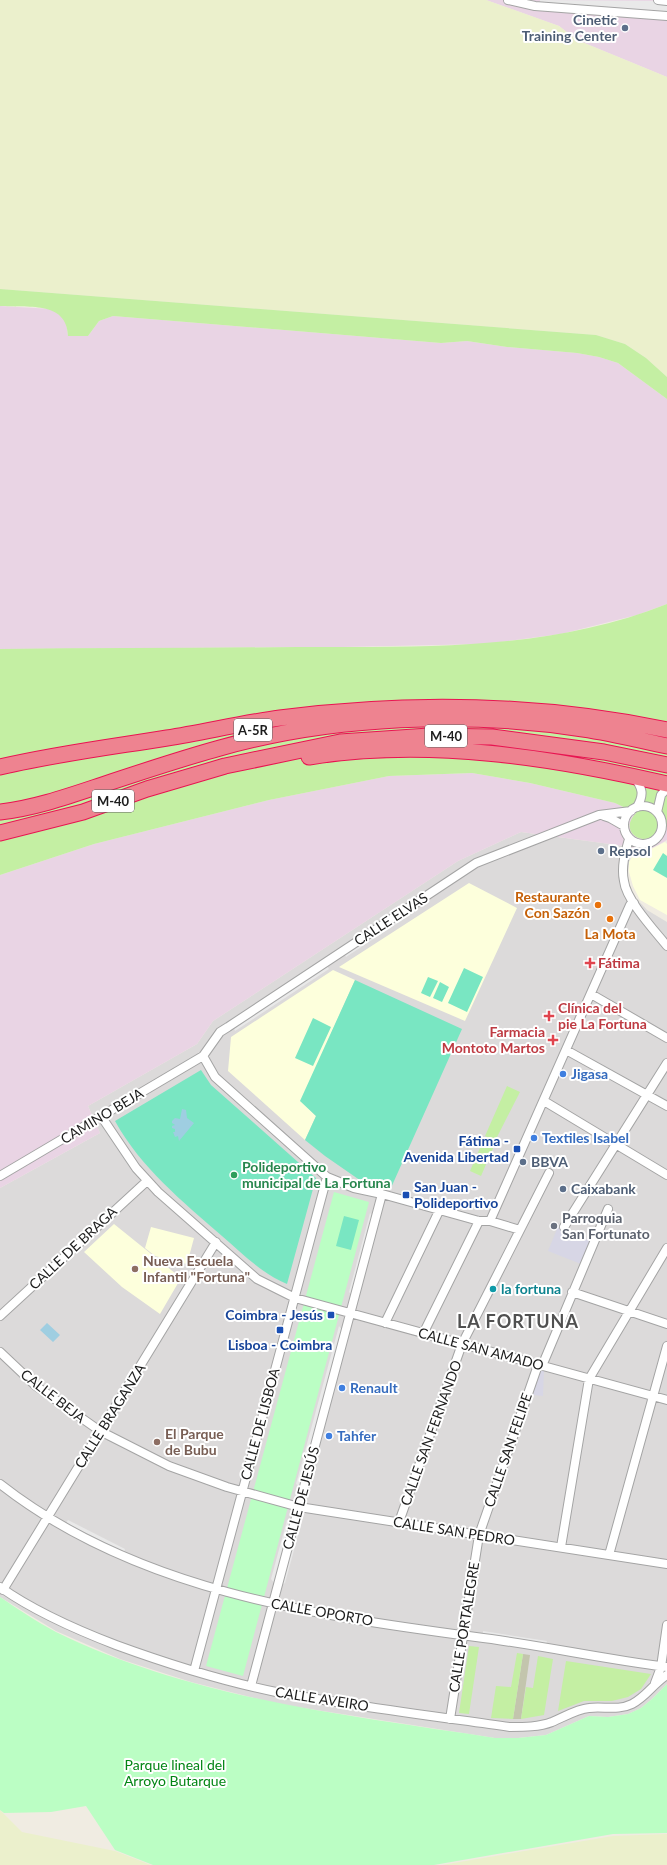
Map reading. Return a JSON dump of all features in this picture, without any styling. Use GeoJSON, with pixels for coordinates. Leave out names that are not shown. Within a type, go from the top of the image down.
{"type":"FeatureCollection","features":[{"type":"Feature","properties":{"kind":"highway"},"geometry":{"type":"LineString","coordinates":[[167,738],[279,718],[378,708],[427,706],[561,712],[625,721],[667,730]]}},
{"type":"Feature","properties":{"kind":"highway","name":"M-40"},"geometry":{"type":"LineString","coordinates":[[0,812],[44,803],[221,748],[277,735],[340,724],[369,721],[475,719],[529,723],[583,729],[667,746]]}},
{"type":"Feature","properties":{"kind":"highway","name":"A-5R"},"geometry":{"type":"LineString","coordinates":[[0,767],[83,750],[167,738],[209,736],[301,722],[340,724]]}},
{"type":"Feature","properties":{"kind":"highway","name":"M-40"},"geometry":{"type":"LineString","coordinates":[[0,833],[83,812],[147,789],[225,766],[340,742],[429,736],[492,737],[604,752],[667,765]]}},
{"type":"Feature","properties":{"kind":"highway"},"geometry":{"type":"LineString","coordinates":[[225,766],[250,767],[316,756],[405,749],[448,750],[504,755],[633,776],[667,784]]}},
{"type":"Feature","properties":{"kind":"street"},"geometry":{"type":"LineString","coordinates":[[508,0],[667,16]]}},
{"type":"Feature","properties":{"kind":"street"},"geometry":{"type":"LineString","coordinates":[[658,0],[667,1]]}},
{"type":"Feature","properties":{"kind":"street"},"geometry":{"type":"LineString","coordinates":[[633,776],[642,789],[642,797],[634,809],[626,817],[624,826],[629,838],[634,842],[646,844],[664,834],[662,822],[657,812],[648,806],[634,809]]}},
{"type":"Feature","properties":{"kind":"street"},"geometry":{"type":"LineString","coordinates":[[657,812],[661,795],[667,788]]}},
{"type":"Feature","properties":{"kind":"street","name":"CALLE ELVAS"},"geometry":{"type":"LineString","coordinates":[[203,1056],[220,1032],[476,863],[599,815],[634,809]]}},
{"type":"Feature","properties":{"kind":"street"},"geometry":{"type":"LineString","coordinates":[[599,815],[610,818],[624,826]]}},
{"type":"Feature","properties":{"kind":"street"},"geometry":{"type":"LineString","coordinates":[[629,838],[623,861],[624,882],[634,903],[667,946]]}},
{"type":"Feature","properties":{"kind":"street"},"geometry":{"type":"LineString","coordinates":[[490,1221],[630,905],[634,903]]}},
{"type":"Feature","properties":{"kind":"street"},"geometry":{"type":"LineString","coordinates":[[591,994],[667,1038]]}},
{"type":"Feature","properties":{"kind":"street"},"geometry":{"type":"LineString","coordinates":[[566,1050],[667,1106]]}},
{"type":"Feature","properties":{"kind":"street"},"geometry":{"type":"LineString","coordinates":[[203,1056],[215,1077],[327,1177],[354,1188],[440,1209],[479,1221],[490,1221],[520,1230]]}},
{"type":"Feature","properties":{"kind":"street","name":"CAMINO BEJA"},"geometry":{"type":"LineString","coordinates":[[0,1176],[203,1056]]}},
{"type":"Feature","properties":{"kind":"street"},"geometry":{"type":"LineString","coordinates":[[564,1227],[667,1063]]}},
{"type":"Feature","properties":{"kind":"street"},"geometry":{"type":"LineString","coordinates":[[544,1101],[667,1175]]}},
{"type":"Feature","properties":{"kind":"street","name":"CALLE SAN AMADO"},"geometry":{"type":"LineString","coordinates":[[101,1116],[147,1181],[257,1279],[295,1298],[667,1400]]}},
{"type":"Feature","properties":{"kind":"street","name":"CALLE SAN FERNANDO"},"geometry":{"type":"LineString","coordinates":[[399,1522],[462,1344],[549,1172]]}},
{"type":"Feature","properties":{"kind":"street","name":"CALLE DE LISBOA"},"geometry":{"type":"LineString","coordinates":[[194,1671],[327,1177]]}},
{"type":"Feature","properties":{"kind":"street","name":"CALLE DE BRAGA"},"geometry":{"type":"LineString","coordinates":[[0,1316],[147,1181]]}},
{"type":"Feature","properties":{"kind":"street","name":"CALLE DE JESÚS"},"geometry":{"type":"LineString","coordinates":[[251,1686],[382,1194]]}},
{"type":"Feature","properties":{"kind":"street"},"geometry":{"type":"LineString","coordinates":[[385,1323],[440,1209]]}},
{"type":"Feature","properties":{"kind":"street","name":"CALLE SAN FELIPE"},"geometry":{"type":"LineString","coordinates":[[479,1535],[540,1366],[608,1209]]}},
{"type":"Feature","properties":{"kind":"street"},"geometry":{"type":"LineString","coordinates":[[423,1334],[479,1221]]}},
{"type":"Feature","properties":{"kind":"street","name":"CALLE BRAGANZA"},"geometry":{"type":"LineString","coordinates":[[2,1588],[216,1242]]}},
{"type":"Feature","properties":{"kind":"street"},"geometry":{"type":"LineString","coordinates":[[561,1547],[589,1379],[667,1248]]}},
{"type":"Feature","properties":{"kind":"street"},"geometry":{"type":"LineString","coordinates":[[572,1292],[667,1324]]}},
{"type":"Feature","properties":{"kind":"street"},"geometry":{"type":"LineString","coordinates":[[609,1555],[667,1346]]}},
{"type":"Feature","properties":{"kind":"street","name":"CALLE BEJA"},"geometry":{"type":"LineString","coordinates":[[0,1352],[36,1386],[100,1431],[169,1466],[242,1491]]}},
{"type":"Feature","properties":{"kind":"street","name":"CALLE OPORTO"},"geometry":{"type":"LineString","coordinates":[[0,1484],[47,1517],[84,1537],[129,1558],[217,1589],[273,1604],[318,1613],[664,1667]]}},
{"type":"Feature","properties":{"kind":"street","name":"CALLE SAN PEDRO"},"geometry":{"type":"LineString","coordinates":[[242,1491],[299,1507],[667,1564]]}},
{"type":"Feature","properties":{"kind":"street","name":"CALLE PORTALEGRE"},"geometry":{"type":"LineString","coordinates":[[450,1719],[479,1535]]}},
{"type":"Feature","properties":{"kind":"street","name":"CALLE AVEIRO"},"geometry":{"type":"LineString","coordinates":[[2,1588],[49,1615],[96,1637],[143,1655],[194,1671],[251,1686],[301,1696],[510,1727],[530,1727],[550,1722],[582,1709],[618,1708],[631,1705],[642,1698],[653,1686],[667,1675]]}},
{"type":"Feature","properties":{"kind":"street","name":"CALLE AVEIRO"},"geometry":{"type":"LineString","coordinates":[[653,1686],[664,1667],[667,1625]]}},
{"type":"Feature","properties":{"kind":"shaded area"},"geometry":{"type":"Polygon","coordinates":[[[0,0],[486,0],[559,26],[577,40],[667,77],[667,377],[646,358],[625,344],[596,335],[0,289],[0,0]]]}},
{"type":"Feature","properties":{"kind":"shaded area"},"geometry":{"type":"Polygon","coordinates":[[[486,0],[667,0],[667,77],[577,40],[559,26],[486,0]]]}},
{"type":"Feature","properties":{"kind":"shaded area"},"geometry":{"type":"Polygon","coordinates":[[[540,0],[667,1],[667,20],[539,10],[540,0]]]}},
{"type":"Feature","properties":{"kind":"shaded area"},"geometry":{"type":"Polygon","coordinates":[[[0,306],[53,309],[66,321],[68,336],[88,336],[99,321],[113,316],[441,343],[467,341],[507,347],[577,353],[599,357],[618,363],[667,399],[667,604],[637,615],[561,634],[486,644],[343,647],[0,649],[0,306]]]}},
{"type":"Feature","properties":{"kind":"shaded area"},"geometry":{"type":"Polygon","coordinates":[[[472,773],[530,783],[615,803],[667,827],[667,840],[649,850],[634,854],[632,847],[521,832],[458,861],[213,1021],[197,1044],[88,1106],[100,1133],[0,1188],[0,875],[94,844],[269,800],[389,776],[472,773]]]}},
{"type":"Feature","properties":{"kind":"shaded area"},"geometry":{"type":"Polygon","coordinates":[[[521,832],[632,847],[626,881],[636,898],[647,910],[667,922],[667,1684],[641,1708],[628,1714],[608,1717],[589,1716],[546,1735],[518,1738],[495,1738],[278,1704],[191,1682],[120,1659],[56,1631],[0,1597],[0,1188],[100,1133],[88,1106],[197,1044],[213,1021],[458,861],[521,832]]]}},
{"type":"Feature","properties":{"kind":"shaded area"},"geometry":{"type":"Polygon","coordinates":[[[665,842],[667,844],[667,915],[640,900],[633,886],[629,872],[629,862],[634,854],[649,850],[665,842]]]}},
{"type":"Feature","properties":{"kind":"shaded area"},"geometry":{"type":"Polygon","coordinates":[[[469,883],[517,908],[465,1021],[339,967],[469,883]]]}},
{"type":"Feature","properties":{"kind":"shaded area"},"geometry":{"type":"Polygon","coordinates":[[[405,913],[407,917],[346,957],[345,955],[405,913]]]}},
{"type":"Feature","properties":{"kind":"shaded area"},"geometry":{"type":"Polygon","coordinates":[[[327,966],[329,969],[235,1031],[234,1028],[327,966]]]}},
{"type":"Feature","properties":{"kind":"shaded area"},"geometry":{"type":"Polygon","coordinates":[[[333,970],[355,980],[301,1101],[316,1116],[305,1140],[228,1071],[231,1037],[333,970]]]}},
{"type":"Feature","properties":{"kind":"shaded area"},"geometry":{"type":"Polygon","coordinates":[[[370,1213],[374,1217],[353,1296],[349,1292],[370,1213]]]}},
{"type":"Feature","properties":{"kind":"shaded area","name":"Nueva Escuela Infantil \"Fortuna\""},"geometry":{"type":"Polygon","coordinates":[[[114,1224],[181,1278],[160,1314],[122,1287],[84,1252],[114,1224]]]}},
{"type":"Feature","properties":{"kind":"shaded area"},"geometry":{"type":"Polygon","coordinates":[[[559,1224],[590,1241],[581,1264],[548,1251],[559,1224]]]}},
{"type":"Feature","properties":{"kind":"shaded area"},"geometry":{"type":"Polygon","coordinates":[[[151,1227],[194,1238],[187,1264],[155,1256],[145,1248],[151,1227]]]}},
{"type":"Feature","properties":{"kind":"shaded area"},"geometry":{"type":"Polygon","coordinates":[[[339,1326],[343,1331],[301,1488],[296,1484],[339,1326]]]}},
{"type":"Feature","properties":{"kind":"shaded area"},"geometry":{"type":"Polygon","coordinates":[[[539,1369],[544,1370],[543,1396],[533,1395],[539,1369]]]}},
{"type":"Feature","properties":{"kind":"shaded area"},"geometry":{"type":"Polygon","coordinates":[[[68,1520],[125,1549],[124,1552],[66,1523],[68,1520]]]}},
{"type":"Feature","properties":{"kind":"shaded area"},"geometry":{"type":"Polygon","coordinates":[[[287,1520],[292,1524],[275,1584],[271,1579],[287,1520]]]}},
{"type":"Feature","properties":{"kind":"shaded area"},"geometry":{"type":"Polygon","coordinates":[[[302,1521],[285,1583],[280,1586],[297,1523],[302,1521]]]}},
{"type":"Feature","properties":{"kind":"shaded area"},"geometry":{"type":"Polygon","coordinates":[[[483,1631],[547,1641],[546,1644],[483,1634],[483,1631]]]}},
{"type":"Feature","properties":{"kind":"shaded area"},"geometry":{"type":"Polygon","coordinates":[[[523,1654],[530,1655],[521,1719],[513,1719],[523,1654]]]}},
{"type":"Feature","properties":{"kind":"shaded area"},"geometry":{"type":"Polygon","coordinates":[[[0,1810],[22,1832],[115,1851],[151,1865],[0,1865],[0,1810]]]}},
{"type":"Feature","properties":{"kind":"shaded area"},"geometry":{"type":"Polygon","coordinates":[[[667,1834],[667,1865],[442,1865],[613,1836],[667,1834]]]}},
{"type":"Feature","properties":{"kind":"green space"},"geometry":{"type":"Polygon","coordinates":[[[0,289],[596,335],[625,344],[646,358],[667,377],[667,399],[618,363],[599,357],[577,353],[507,347],[467,341],[441,343],[113,316],[99,321],[88,336],[68,336],[66,324],[61,316],[53,311],[33,307],[0,306],[0,289]]]}},
{"type":"Feature","properties":{"kind":"green space"},"geometry":{"type":"Polygon","coordinates":[[[667,604],[667,827],[658,823],[656,832],[651,837],[644,839],[638,838],[633,834],[630,828],[631,821],[636,813],[615,803],[530,783],[472,773],[389,776],[269,800],[94,844],[0,875],[0,649],[391,647],[485,643],[577,631],[622,619],[667,604]]]}},
{"type":"Feature","properties":{"kind":"green space"},"geometry":{"type":"Polygon","coordinates":[[[663,853],[667,856],[667,878],[653,870],[663,853]]]}},
{"type":"Feature","properties":{"kind":"green space"},"geometry":{"type":"Polygon","coordinates":[[[464,968],[483,977],[467,1012],[448,1003],[464,968]]]}},
{"type":"Feature","properties":{"kind":"green space"},"geometry":{"type":"Polygon","coordinates":[[[428,977],[438,981],[430,997],[421,993],[428,977]]]}},
{"type":"Feature","properties":{"kind":"green space","name":"Polideportivo municipal de La Fortuna"},"geometry":{"type":"Polygon","coordinates":[[[355,980],[462,1029],[390,1190],[364,1183],[305,1140],[316,1116],[300,1101],[355,980]]]}},
{"type":"Feature","properties":{"kind":"green space"},"geometry":{"type":"Polygon","coordinates":[[[440,982],[449,987],[442,1002],[433,998],[440,982]]]}},
{"type":"Feature","properties":{"kind":"green space"},"geometry":{"type":"Polygon","coordinates":[[[313,1018],[331,1027],[313,1066],[295,1058],[313,1018]]]}},
{"type":"Feature","properties":{"kind":"green space","name":"Polideportivo municipal de La Fortuna"},"geometry":{"type":"Polygon","coordinates":[[[201,1070],[211,1085],[316,1178],[287,1284],[269,1275],[253,1263],[177,1197],[137,1154],[115,1121],[201,1070]]]}},
{"type":"Feature","properties":{"kind":"green space"},"geometry":{"type":"Polygon","coordinates":[[[507,1086],[520,1092],[495,1141],[485,1136],[507,1086]]]}},
{"type":"Feature","properties":{"kind":"green space"},"geometry":{"type":"Polygon","coordinates":[[[483,1141],[494,1146],[481,1176],[470,1171],[483,1141]]]}},
{"type":"Feature","properties":{"kind":"green space"},"geometry":{"type":"Polygon","coordinates":[[[334,1192],[369,1202],[243,1676],[206,1666],[334,1192]]]}},
{"type":"Feature","properties":{"kind":"green space"},"geometry":{"type":"Polygon","coordinates":[[[344,1216],[359,1220],[351,1250],[336,1246],[344,1216]]]}},
{"type":"Feature","properties":{"kind":"green space","name":"Parque lineal del Arroyo Butarque"},"geometry":{"type":"Polygon","coordinates":[[[0,1597],[56,1632],[108,1655],[162,1674],[271,1702],[495,1738],[518,1738],[546,1735],[589,1716],[608,1717],[628,1714],[641,1708],[667,1684],[667,1833],[613,1834],[434,1865],[153,1865],[115,1850],[86,1806],[51,1812],[4,1813],[0,1810],[0,1597]]]}},
{"type":"Feature","properties":{"kind":"green space"},"geometry":{"type":"Polygon","coordinates":[[[469,1646],[479,1647],[469,1714],[459,1713],[469,1646]]]}},
{"type":"Feature","properties":{"kind":"green space"},"geometry":{"type":"Polygon","coordinates":[[[517,1653],[523,1654],[513,1719],[491,1718],[496,1686],[511,1687],[517,1653]]]}},
{"type":"Feature","properties":{"kind":"green space"},"geometry":{"type":"Polygon","coordinates":[[[538,1656],[553,1659],[544,1715],[521,1719],[526,1687],[533,1688],[538,1656]]]}},
{"type":"Feature","properties":{"kind":"green space"},"geometry":{"type":"Polygon","coordinates":[[[566,1661],[651,1674],[641,1689],[628,1697],[612,1701],[584,1701],[558,1711],[566,1661]]]}},
{"type":"Feature","properties":{"kind":"water"},"geometry":{"type":"Polygon","coordinates":[[[182,1109],[186,1110],[187,1118],[194,1123],[179,1141],[178,1136],[175,1137],[173,1132],[175,1132],[175,1129],[172,1128],[172,1126],[175,1125],[172,1121],[175,1118],[180,1119],[182,1109]]]}},
{"type":"Feature","properties":{"kind":"water"},"geometry":{"type":"Polygon","coordinates":[[[47,1323],[60,1335],[53,1342],[40,1330],[47,1323]]]}},
{"type":"Feature","properties":{"kind":"place","name":"Cinetic Training Center"},"geometry":{"type":"Point","coordinates":[625,28]}},
{"type":"Feature","properties":{"kind":"place","name":"Repsol"},"geometry":{"type":"Point","coordinates":[601,851]}},
{"type":"Feature","properties":{"kind":"place","name":"Restaurante Con Sazón"},"geometry":{"type":"Point","coordinates":[598,905]}},
{"type":"Feature","properties":{"kind":"place","name":"La Mota"},"geometry":{"type":"Point","coordinates":[610,919]}},
{"type":"Feature","properties":{"kind":"place","name":"Fátima"},"geometry":{"type":"Point","coordinates":[590,963]}},
{"type":"Feature","properties":{"kind":"place","name":"Clínica del pie La Fortuna"},"geometry":{"type":"Point","coordinates":[549,1016]}},
{"type":"Feature","properties":{"kind":"place","name":"Farmacia Montoto Martos"},"geometry":{"type":"Point","coordinates":[553,1040]}},
{"type":"Feature","properties":{"kind":"place","name":"Jigasa"},"geometry":{"type":"Point","coordinates":[563,1074]}},
{"type":"Feature","properties":{"kind":"place","name":"Textiles Isabel"},"geometry":{"type":"Point","coordinates":[534,1138]}},
{"type":"Feature","properties":{"kind":"place","name":"Fátima - Avenida Libertad"},"geometry":{"type":"Point","coordinates":[517,1149]}},
{"type":"Feature","properties":{"kind":"place","name":"BBVA"},"geometry":{"type":"Point","coordinates":[523,1162]}},
{"type":"Feature","properties":{"kind":"place","name":"Polideportivo municipal de La Fortuna"},"geometry":{"type":"Point","coordinates":[234,1175]}},
{"type":"Feature","properties":{"kind":"place","name":"Caixabank"},"geometry":{"type":"Point","coordinates":[563,1189]}},
{"type":"Feature","properties":{"kind":"place","name":"San Juan - Polideportivo"},"geometry":{"type":"Point","coordinates":[406,1195]}},
{"type":"Feature","properties":{"kind":"place","name":"Parroquia San Fortunato"},"geometry":{"type":"Point","coordinates":[554,1226]}},
{"type":"Feature","properties":{"kind":"place","name":"Nueva Escuela Infantil \"Fortuna\""},"geometry":{"type":"Point","coordinates":[135,1269]}},
{"type":"Feature","properties":{"kind":"place","name":"la fortuna"},"geometry":{"type":"Point","coordinates":[493,1289]}},
{"type":"Feature","properties":{"kind":"place","name":"Coimbra - Jesús"},"geometry":{"type":"Point","coordinates":[331,1315]}},
{"type":"Feature","properties":{"kind":"place","name":"Lisboa - Coimbra"},"geometry":{"type":"Point","coordinates":[280,1330]}},
{"type":"Feature","properties":{"kind":"place","name":"Renault"},"geometry":{"type":"Point","coordinates":[342,1388]}},
{"type":"Feature","properties":{"kind":"place","name":"Tahfer"},"geometry":{"type":"Point","coordinates":[329,1436]}},
{"type":"Feature","properties":{"kind":"place","name":"El Parque de Bubu"},"geometry":{"type":"Point","coordinates":[157,1442]}},
{"type":"Feature","properties":{"kind":"district","name":"LA FORTUNA"},"geometry":{"type":"Point","coordinates":[518,1322]}}]}
